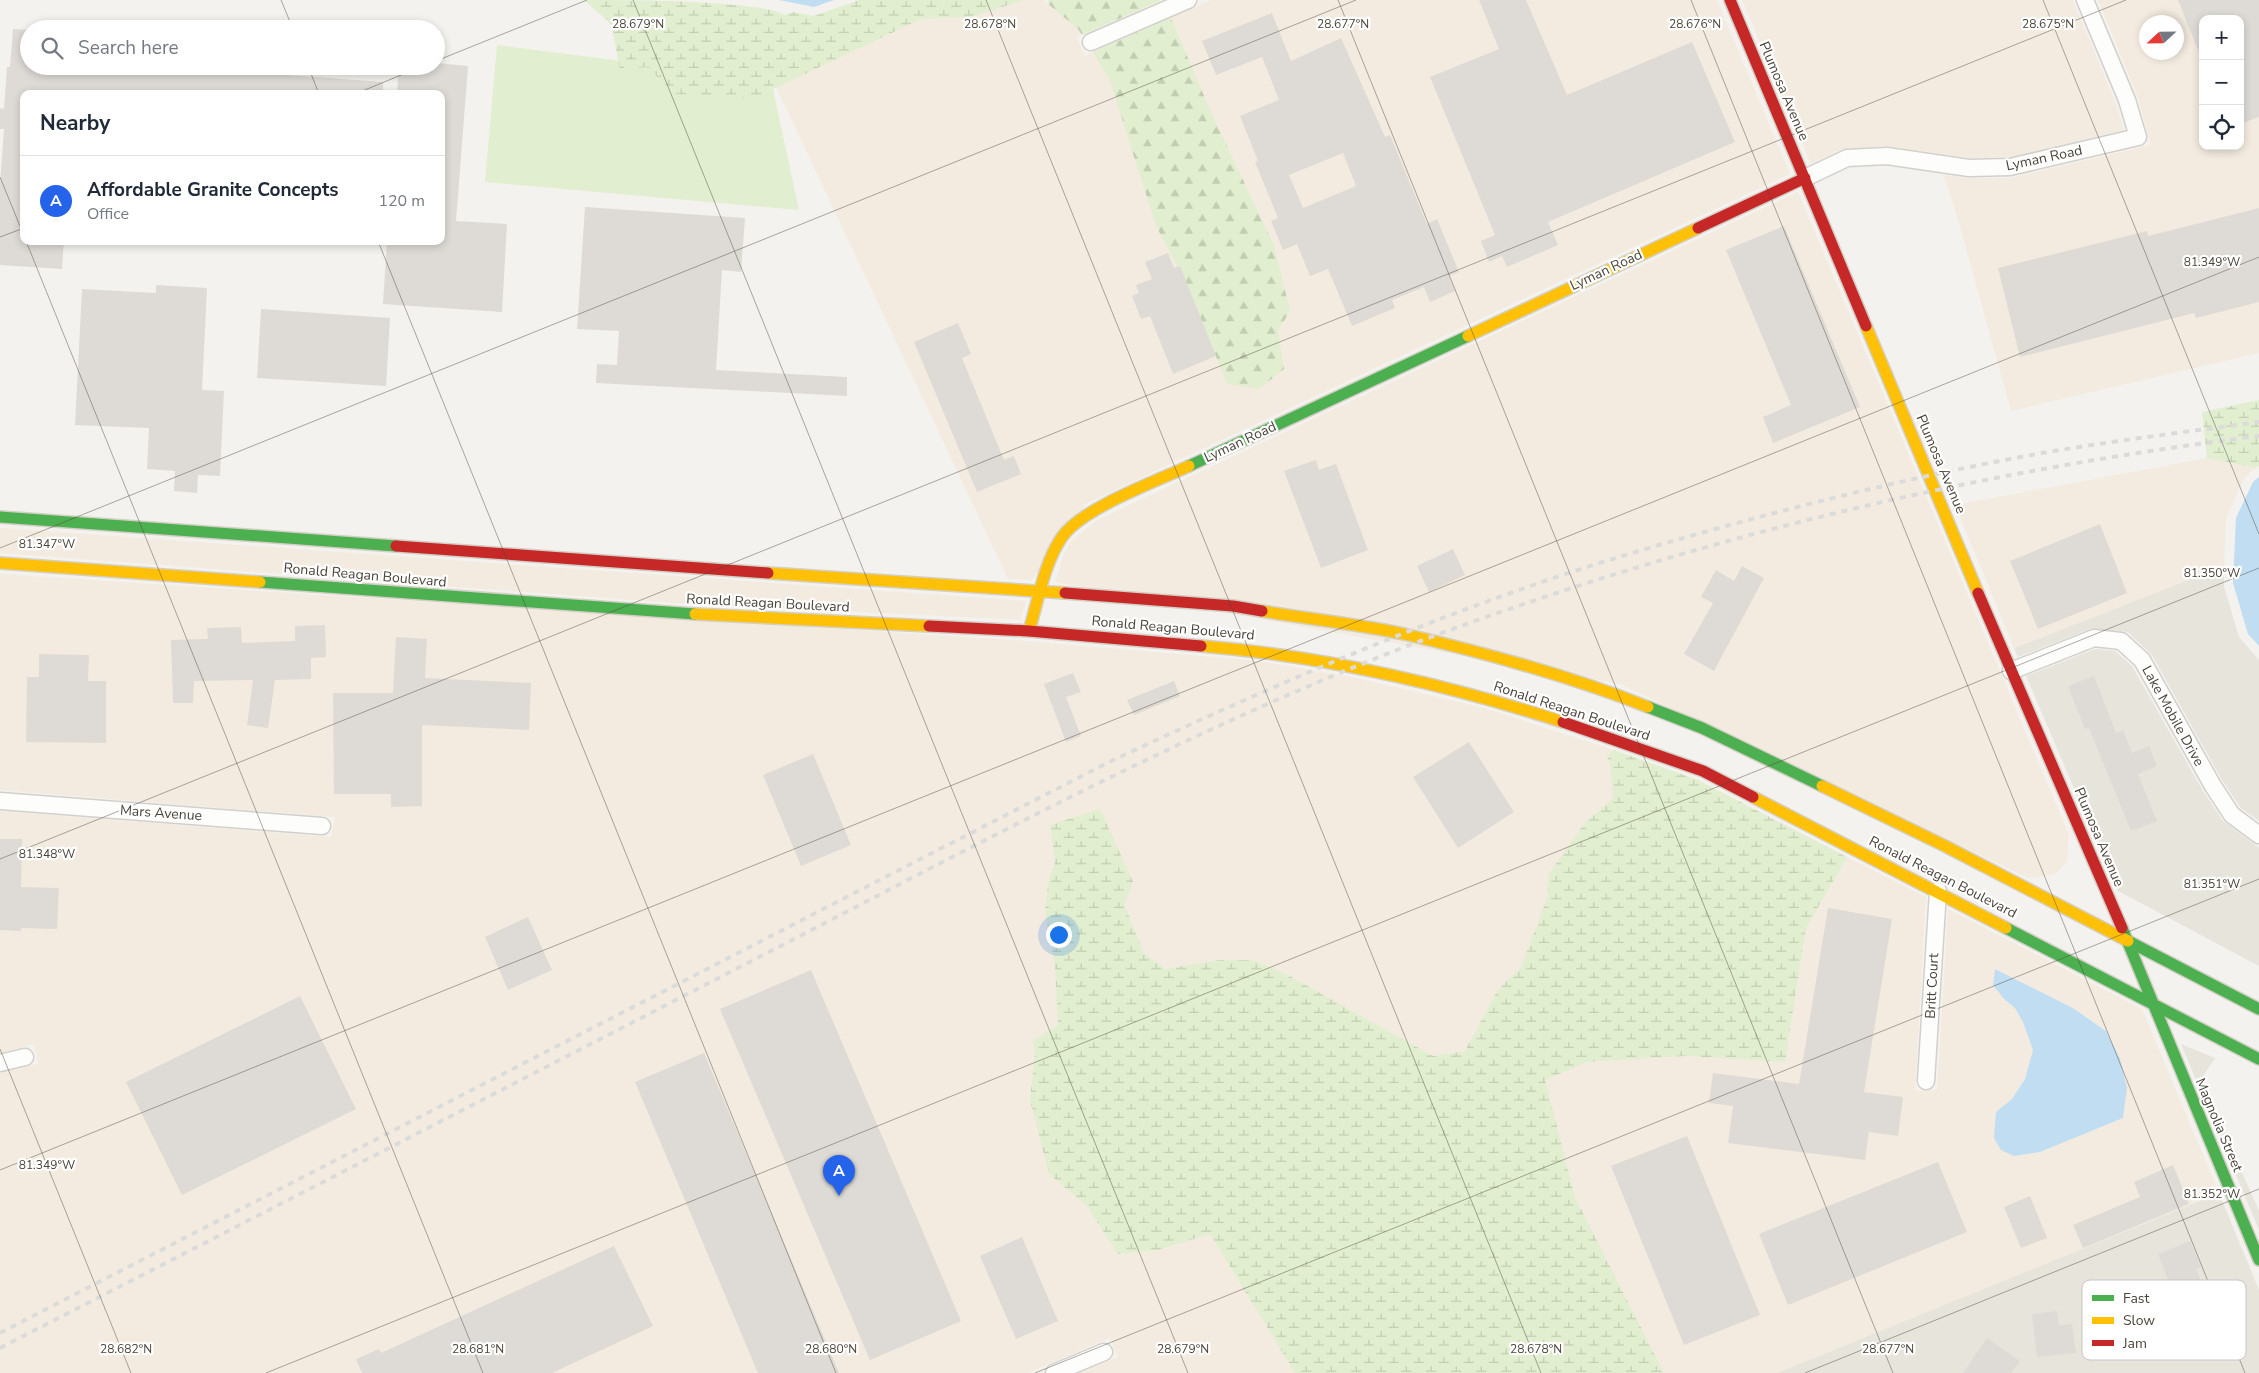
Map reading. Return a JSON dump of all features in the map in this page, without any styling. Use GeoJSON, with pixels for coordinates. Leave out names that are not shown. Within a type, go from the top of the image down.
{"type":"FeatureCollection","features":[{"type":"Feature","properties":{"kind":"main road","name":"Plumosa Avenue"},"geometry":{"type":"LineString","coordinates":[[1730,0],[2151,1002]]}},
{"type":"Feature","properties":{"kind":"main road","name":"Lyman Road"},"geometry":{"type":"LineString","coordinates":[[1029,631],[1053,554],[1063,535],[1091,512],[1805,178]]}},
{"type":"Feature","properties":{"kind":"main road","name":"Ronald Reagan Boulevard"},"geometry":{"type":"LineString","coordinates":[[0,517],[1233,606],[1403,634],[1499,659],[1615,694],[1702,728],[1936,842],[2259,1009]]}},
{"type":"Feature","properties":{"kind":"main road","name":"Ronald Reagan Boulevard"},"geometry":{"type":"LineString","coordinates":[[0,563],[652,612],[1029,631],[1262,651],[1355,667],[1489,698],[1573,725],[1703,771],[1938,891],[2259,1059]]}},
{"type":"Feature","properties":{"kind":"main road","name":"Magnolia Street"},"geometry":{"type":"LineString","coordinates":[[2151,1002],[2259,1260]]}},
{"type":"Feature","properties":{"kind":"street"},"geometry":{"type":"LineString","coordinates":[[1091,42],[1188,0]]}},
{"type":"Feature","properties":{"kind":"street","name":"Lyman Road"},"geometry":{"type":"LineString","coordinates":[[1805,178],[1847,158],[1887,156],[1969,168],[2010,168],[2138,137],[2127,100],[2086,0]]}},
{"type":"Feature","properties":{"kind":"street","name":"Lake Mobile Drive"},"geometry":{"type":"LineString","coordinates":[[2011,671],[2094,638],[2120,641],[2142,660],[2213,786],[2232,815],[2259,835]]}},
{"type":"Feature","properties":{"kind":"street","name":"Mars Avenue"},"geometry":{"type":"LineString","coordinates":[[0,801],[322,826]]}},
{"type":"Feature","properties":{"kind":"street","name":"Britt Court"},"geometry":{"type":"LineString","coordinates":[[1926,1081],[1938,891]]}},
{"type":"Feature","properties":{"kind":"street"},"geometry":{"type":"LineString","coordinates":[[0,1063],[25,1057]]}},
{"type":"Feature","properties":{"kind":"street"},"geometry":{"type":"LineString","coordinates":[[1054,1373],[1104,1352]]}},
{"type":"Feature","properties":{"kind":"shaded area"},"geometry":{"type":"Polygon","coordinates":[[[1024,0],[1043,0],[1078,29],[1082,35],[1077,38],[1085,56],[1093,52],[1110,81],[1156,226],[1188,287],[1227,383],[1284,369],[1278,331],[1290,311],[1274,245],[1210,110],[1171,18],[1211,0],[1717,0],[1790,174],[1087,503],[1032,580],[1008,579],[776,87],[921,19],[970,17],[1024,0]]]}},
{"type":"Feature","properties":{"kind":"shaded area"},"geometry":{"type":"Polygon","coordinates":[[[1742,0],[2073,0],[2116,104],[2124,130],[2010,157],[1971,158],[1888,146],[1842,149],[1811,164],[1742,0]]]}},
{"type":"Feature","properties":{"kind":"shaded area"},"geometry":{"type":"Polygon","coordinates":[[[2098,0],[2259,0],[2259,353],[2011,411],[1955,209],[1943,175],[1966,178],[2010,178],[2151,145],[2137,95],[2098,0]]]}},
{"type":"Feature","properties":{"kind":"shaded area"},"geometry":{"type":"Polygon","coordinates":[[[1798,192],[2069,835],[2067,862],[2055,874],[2028,878],[1620,684],[1055,582],[1063,556],[1071,541],[1097,520],[1798,192]]]}},
{"type":"Feature","properties":{"kind":"shaded area"},"geometry":{"type":"Polygon","coordinates":[[[2207,458],[2256,468],[2245,477],[2226,519],[2224,566],[2014,648],[1955,505],[2207,458]]]}},
{"type":"Feature","properties":{"kind":"shaded area"},"geometry":{"type":"Polygon","coordinates":[[[0,528],[1026,601],[1021,620],[673,603],[0,553],[0,528]]]}},
{"type":"Feature","properties":{"kind":"shaded area"},"geometry":{"type":"Polygon","coordinates":[[[2224,566],[2224,586],[2239,637],[2259,660],[2259,821],[2241,808],[2222,780],[2152,655],[2129,633],[2090,629],[2018,657],[2014,648],[2224,566]]]}},
{"type":"Feature","properties":{"kind":"shaded area"},"geometry":{"type":"Polygon","coordinates":[[[0,574],[1027,641],[1259,661],[1352,677],[1484,708],[1614,750],[1610,763],[1613,798],[1584,824],[1548,875],[1549,896],[1521,967],[1497,991],[1465,1051],[1433,1056],[1286,974],[1253,960],[1219,960],[1165,969],[1144,953],[1124,903],[1129,889],[1050,826],[1055,862],[1048,881],[1045,912],[1055,966],[1058,1025],[1033,1041],[1035,1053],[1030,1100],[1049,1174],[1086,1205],[1118,1254],[1158,1250],[1210,1234],[1295,1373],[1080,1373],[1118,1357],[1110,1338],[1028,1373],[0,1373],[0,1073],[38,1064],[34,1044],[0,1053],[0,811],[331,837],[335,817],[0,790],[0,574]]]}},
{"type":"Feature","properties":{"kind":"shaded area"},"geometry":{"type":"Polygon","coordinates":[[[2095,649],[2115,651],[2132,666],[2203,791],[2223,821],[2259,848],[2259,966],[2118,891],[2026,676],[2095,649]]]}},
{"type":"Feature","properties":{"kind":"shaded area"},"geometry":{"type":"Polygon","coordinates":[[[1847,857],[1926,897],[1915,1091],[1937,1090],[1948,909],[2142,1009],[2219,1193],[1777,1373],[1664,1373],[1575,1197],[1545,1080],[1588,1062],[1686,1056],[1785,1062],[1806,928],[1847,857]],[[1996,969],[1993,985],[2004,999],[2015,1007],[2023,1022],[2033,1050],[2025,1078],[2012,1099],[1996,1112],[2014,1156],[2040,1152],[2123,1118],[2106,1030],[2073,1008],[1996,969]]]}},
{"type":"Feature","properties":{"kind":"shaded area"},"geometry":{"type":"Polygon","coordinates":[[[2181,1044],[2215,1058],[2201,1079],[2259,1211],[2259,1230],[2181,1044]]]}},
{"type":"Feature","properties":{"kind":"shaded area"},"geometry":{"type":"Polygon","coordinates":[[[2219,1193],[2259,1290],[2259,1373],[1777,1373],[2219,1193]]]}},
{"type":"Feature","properties":{"kind":"green space"},"geometry":{"type":"Polygon","coordinates":[[[584,0],[721,4],[749,6],[785,15],[793,12],[814,16],[859,0],[1024,0],[970,17],[921,19],[752,99],[675,94],[647,67],[620,69],[611,24],[584,0]]]}},
{"type":"Feature","properties":{"kind":"green space"},"geometry":{"type":"Polygon","coordinates":[[[1048,0],[1162,0],[1082,35],[1078,29],[1048,4],[1048,0]]]}},
{"type":"Feature","properties":{"kind":"green space"},"geometry":{"type":"Polygon","coordinates":[[[1171,18],[1210,110],[1274,245],[1290,311],[1278,331],[1284,369],[1259,389],[1227,384],[1188,287],[1156,226],[1110,81],[1093,52],[1171,18]]]}},
{"type":"Feature","properties":{"kind":"green space"},"geometry":{"type":"Polygon","coordinates":[[[497,45],[771,80],[799,210],[485,182],[497,45]]]}},
{"type":"Feature","properties":{"kind":"green space"},"geometry":{"type":"Polygon","coordinates":[[[2259,400],[2259,466],[2256,468],[2207,458],[2202,412],[2259,400]]]}},
{"type":"Feature","properties":{"kind":"green space"},"geometry":{"type":"Polygon","coordinates":[[[1614,750],[1698,780],[1847,857],[1806,928],[1785,1062],[1686,1056],[1588,1062],[1545,1080],[1575,1197],[1664,1373],[1295,1373],[1210,1234],[1158,1250],[1118,1254],[1086,1205],[1049,1174],[1030,1100],[1035,1053],[1033,1041],[1058,1025],[1055,966],[1045,912],[1048,881],[1055,862],[1050,825],[1100,809],[1133,882],[1124,904],[1144,953],[1165,969],[1219,960],[1253,960],[1286,974],[1433,1056],[1465,1051],[1497,991],[1521,967],[1548,896],[1548,875],[1584,824],[1613,798],[1610,763],[1607,757],[1614,750]]]}},
{"type":"Feature","properties":{"kind":"water"},"geometry":{"type":"Polygon","coordinates":[[[779,0],[834,0],[814,7],[779,0]]]}},
{"type":"Feature","properties":{"kind":"water"},"geometry":{"type":"Polygon","coordinates":[[[2259,477],[2259,646],[2248,634],[2233,583],[2236,518],[2253,482],[2259,477]]]}},
{"type":"Feature","properties":{"kind":"water"},"geometry":{"type":"Polygon","coordinates":[[[1995,969],[2073,1008],[2106,1031],[2120,1059],[2127,1088],[2123,1118],[2040,1152],[2014,1156],[2001,1150],[1994,1138],[1996,1112],[2012,1099],[2025,1079],[2033,1050],[2023,1022],[2015,1008],[2004,999],[1993,985],[1995,969]]]}},
{"type":"Feature","properties":{"kind":"building"},"geometry":{"type":"Polygon","coordinates":[[[1479,0],[1526,0],[1567,95],[1692,42],[1735,142],[1548,222],[1558,245],[1507,267],[1502,256],[1489,262],[1481,241],[1495,235],[1430,77],[1499,49],[1479,0]]]}},
{"type":"Feature","properties":{"kind":"building"},"geometry":{"type":"Polygon","coordinates":[[[2178,0],[2259,0],[2259,117],[2244,123],[2244,15],[2199,15],[2199,52],[2178,0]]]}},
{"type":"Feature","properties":{"kind":"building"},"geometry":{"type":"Polygon","coordinates":[[[1272,13],[1291,61],[1341,38],[1385,137],[1390,135],[1427,224],[1437,219],[1459,272],[1449,276],[1455,291],[1430,302],[1424,287],[1392,300],[1395,308],[1352,326],[1328,269],[1310,276],[1297,244],[1283,250],[1271,221],[1278,218],[1255,162],[1258,161],[1240,116],[1279,100],[1262,57],[1216,75],[1202,41],[1272,13]],[[1343,153],[1289,175],[1303,208],[1356,186],[1343,153]]]}},
{"type":"Feature","properties":{"kind":"building"},"geometry":{"type":"Polygon","coordinates":[[[13,29],[20,29],[20,75],[288,75],[383,82],[383,90],[20,90],[20,245],[64,245],[62,269],[0,265],[0,184],[4,129],[0,129],[0,108],[4,109],[7,67],[10,67],[13,29]]]}},
{"type":"Feature","properties":{"kind":"building"},"geometry":{"type":"Polygon","coordinates":[[[445,64],[468,66],[456,221],[507,224],[502,312],[383,304],[387,245],[445,245],[445,90],[397,90],[398,75],[445,75],[445,64]]]}},
{"type":"Feature","properties":{"kind":"building"},"geometry":{"type":"Polygon","coordinates":[[[585,207],[745,218],[741,272],[722,270],[716,370],[847,377],[847,396],[596,383],[597,364],[617,365],[619,331],[577,329],[585,207]]]}},
{"type":"Feature","properties":{"kind":"building"},"geometry":{"type":"Polygon","coordinates":[[[2259,208],[2259,302],[2196,318],[2194,313],[2020,357],[1998,268],[2147,231],[2148,236],[2259,208]]]}},
{"type":"Feature","properties":{"kind":"building"},"geometry":{"type":"Polygon","coordinates":[[[1784,226],[1860,407],[1773,443],[1763,417],[1791,405],[1726,250],[1784,226]]]}},
{"type":"Feature","properties":{"kind":"building"},"geometry":{"type":"Polygon","coordinates":[[[1168,253],[1174,268],[1180,266],[1216,356],[1173,374],[1150,316],[1141,319],[1132,296],[1139,293],[1136,285],[1152,279],[1145,262],[1168,253]]]}},
{"type":"Feature","properties":{"kind":"building"},"geometry":{"type":"Polygon","coordinates":[[[156,285],[207,288],[202,390],[224,391],[220,476],[198,475],[197,493],[174,491],[175,471],[147,469],[149,428],[75,425],[82,289],[156,293],[156,285]]]}},
{"type":"Feature","properties":{"kind":"building"},"geometry":{"type":"Polygon","coordinates":[[[261,309],[390,318],[386,386],[257,378],[261,309]]]}},
{"type":"Feature","properties":{"kind":"building"},"geometry":{"type":"Polygon","coordinates":[[[958,323],[971,354],[962,358],[1004,460],[1014,456],[1021,474],[977,492],[914,342],[958,323]]]}},
{"type":"Feature","properties":{"kind":"building"},"geometry":{"type":"Polygon","coordinates":[[[1316,460],[1319,470],[1336,464],[1368,550],[1321,568],[1284,471],[1316,460]]]}},
{"type":"Feature","properties":{"kind":"building"},"geometry":{"type":"Polygon","coordinates":[[[2100,524],[2127,593],[2038,629],[2010,561],[2100,524]]]}},
{"type":"Feature","properties":{"kind":"building"},"geometry":{"type":"Polygon","coordinates":[[[1453,549],[1465,575],[1429,592],[1417,566],[1453,549]]]}},
{"type":"Feature","properties":{"kind":"building"},"geometry":{"type":"Polygon","coordinates":[[[1742,566],[1764,578],[1714,671],[1684,654],[1713,603],[1701,597],[1716,570],[1734,581],[1742,566]]]}},
{"type":"Feature","properties":{"kind":"building"},"geometry":{"type":"Polygon","coordinates":[[[325,625],[326,657],[311,658],[311,679],[275,680],[268,728],[247,725],[253,680],[194,681],[193,703],[173,703],[171,640],[208,639],[207,628],[241,627],[242,643],[295,641],[295,626],[325,625]]]}},
{"type":"Feature","properties":{"kind":"building"},"geometry":{"type":"Polygon","coordinates":[[[396,637],[427,639],[425,678],[531,683],[529,730],[422,725],[422,806],[391,807],[391,794],[334,794],[333,693],[393,693],[396,637]]]}},
{"type":"Feature","properties":{"kind":"building"},"geometry":{"type":"Polygon","coordinates":[[[39,654],[89,655],[88,681],[106,681],[106,743],[26,742],[27,677],[39,677],[39,654]]]}},
{"type":"Feature","properties":{"kind":"building"},"geometry":{"type":"Polygon","coordinates":[[[1073,673],[1081,692],[1066,697],[1081,736],[1066,742],[1044,684],[1073,673]]]}},
{"type":"Feature","properties":{"kind":"building"},"geometry":{"type":"Polygon","coordinates":[[[2094,676],[2116,733],[2123,730],[2132,753],[2149,746],[2157,766],[2138,774],[2157,821],[2131,831],[2089,728],[2085,729],[2068,686],[2094,676]]]}},
{"type":"Feature","properties":{"kind":"building"},"geometry":{"type":"Polygon","coordinates":[[[1174,681],[1180,696],[1134,715],[1127,700],[1174,681]]]}},
{"type":"Feature","properties":{"kind":"building"},"geometry":{"type":"Polygon","coordinates":[[[1469,742],[1514,812],[1458,848],[1413,777],[1469,742]]]}},
{"type":"Feature","properties":{"kind":"building"},"geometry":{"type":"Polygon","coordinates":[[[813,754],[851,845],[801,866],[763,775],[813,754]]]}},
{"type":"Feature","properties":{"kind":"building"},"geometry":{"type":"Polygon","coordinates":[[[0,839],[22,839],[21,887],[59,888],[57,929],[21,928],[21,931],[0,930],[0,839]]]}},
{"type":"Feature","properties":{"kind":"building"},"geometry":{"type":"Polygon","coordinates":[[[1828,908],[1892,919],[1864,1092],[1903,1097],[1898,1136],[1869,1132],[1865,1160],[1728,1143],[1733,1106],[1709,1103],[1713,1073],[1799,1084],[1828,908]]]}},
{"type":"Feature","properties":{"kind":"building"},"geometry":{"type":"Polygon","coordinates":[[[528,917],[552,970],[508,990],[485,937],[528,917]]]}},
{"type":"Feature","properties":{"kind":"building"},"geometry":{"type":"Polygon","coordinates":[[[811,970],[961,1321],[870,1360],[720,1009],[811,970]]]}},
{"type":"Feature","properties":{"kind":"building"},"geometry":{"type":"Polygon","coordinates":[[[300,996],[356,1109],[182,1195],[126,1082],[300,996]]]}},
{"type":"Feature","properties":{"kind":"building"},"geometry":{"type":"Polygon","coordinates":[[[704,1053],[839,1373],[758,1373],[635,1082],[704,1053]]]}},
{"type":"Feature","properties":{"kind":"building"},"geometry":{"type":"Polygon","coordinates":[[[1687,1136],[1760,1315],[1684,1345],[1611,1166],[1687,1136]]]}},
{"type":"Feature","properties":{"kind":"building"},"geometry":{"type":"Polygon","coordinates":[[[1938,1162],[1967,1232],[1788,1305],[1759,1234],[1938,1162]]]}},
{"type":"Feature","properties":{"kind":"building"},"geometry":{"type":"Polygon","coordinates":[[[2173,1165],[2189,1204],[2083,1248],[2073,1225],[2140,1197],[2134,1182],[2173,1165]]]}},
{"type":"Feature","properties":{"kind":"building"},"geometry":{"type":"Polygon","coordinates":[[[2030,1196],[2047,1238],[2021,1248],[2004,1207],[2030,1196]]]}},
{"type":"Feature","properties":{"kind":"building"},"geometry":{"type":"Polygon","coordinates":[[[1022,1237],[1058,1321],[1016,1339],[980,1256],[1022,1237]]]}},
{"type":"Feature","properties":{"kind":"building"},"geometry":{"type":"Polygon","coordinates":[[[2190,1241],[2201,1267],[2196,1269],[2201,1280],[2168,1280],[2158,1254],[2190,1241]]]}},
{"type":"Feature","properties":{"kind":"building"},"geometry":{"type":"Polygon","coordinates":[[[614,1246],[653,1326],[552,1373],[362,1373],[356,1359],[379,1349],[381,1353],[614,1246]]]}},
{"type":"Feature","properties":{"kind":"building"},"geometry":{"type":"Polygon","coordinates":[[[2057,1311],[2059,1325],[2072,1324],[2076,1353],[2037,1357],[2032,1314],[2057,1311]]]}},
{"type":"Feature","properties":{"kind":"building"},"geometry":{"type":"Polygon","coordinates":[[[1987,1338],[2020,1361],[2011,1373],[1963,1373],[1987,1338]]]}},
{"type":"Feature","properties":{"kind":"railway"},"geometry":{"type":"LineString","coordinates":[[0,1333],[1107,763],[1242,701],[1379,643],[1518,590],[1588,567],[1659,545],[1800,506],[1894,483],[2037,454],[2259,422]]}},
{"type":"Feature","properties":{"kind":"railway"},"geometry":{"type":"LineString","coordinates":[[0,1348],[1090,787],[1255,710],[1338,674],[1423,640],[1525,603],[1731,540],[1835,513],[1939,489],[2045,469],[2151,451],[2259,436]]}},
{"type":"Feature","properties":{"kind":"traffic: fast"},"geometry":{"type":"LineString","coordinates":[[1189,466],[1468,336]]}},
{"type":"Feature","properties":{"kind":"traffic: fast"},"geometry":{"type":"LineString","coordinates":[[0,517],[396,546]]}},
{"type":"Feature","properties":{"kind":"traffic: fast"},"geometry":{"type":"LineString","coordinates":[[260,582],[695,614]]}},
{"type":"Feature","properties":{"kind":"traffic: fast"},"geometry":{"type":"LineString","coordinates":[[1648,707],[1702,728],[1822,786]]}},
{"type":"Feature","properties":{"kind":"traffic: fast"},"geometry":{"type":"LineString","coordinates":[[2006,928],[2259,1059]]}},
{"type":"Feature","properties":{"kind":"traffic: fast"},"geometry":{"type":"LineString","coordinates":[[2122,928],[2259,1260]]}},
{"type":"Feature","properties":{"kind":"traffic: fast"},"geometry":{"type":"LineString","coordinates":[[2128,941],[2259,1009]]}},
{"type":"Feature","properties":{"kind":"traffic: slow"},"geometry":{"type":"LineString","coordinates":[[1468,336],[1698,228]]}},
{"type":"Feature","properties":{"kind":"traffic: slow"},"geometry":{"type":"LineString","coordinates":[[1866,326],[1978,593]]}},
{"type":"Feature","properties":{"kind":"traffic: slow"},"geometry":{"type":"LineString","coordinates":[[1029,631],[1042,582],[1051,558],[1062,537],[1072,526],[1121,496],[1189,466]]}},
{"type":"Feature","properties":{"kind":"traffic: slow"},"geometry":{"type":"LineString","coordinates":[[0,563],[260,582]]}},
{"type":"Feature","properties":{"kind":"traffic: slow"},"geometry":{"type":"LineString","coordinates":[[768,573],[1065,593]]}},
{"type":"Feature","properties":{"kind":"traffic: slow"},"geometry":{"type":"LineString","coordinates":[[1262,611],[1369,627],[1435,641],[1558,675],[1648,707]]}},
{"type":"Feature","properties":{"kind":"traffic: slow"},"geometry":{"type":"LineString","coordinates":[[695,614],[929,626]]}},
{"type":"Feature","properties":{"kind":"traffic: slow"},"geometry":{"type":"LineString","coordinates":[[1201,646],[1338,664],[1429,684],[1563,722]]}},
{"type":"Feature","properties":{"kind":"traffic: slow"},"geometry":{"type":"LineString","coordinates":[[1822,786],[1945,846],[2128,941]]}},
{"type":"Feature","properties":{"kind":"traffic: slow"},"geometry":{"type":"LineString","coordinates":[[1753,797],[2006,928]]}},
{"type":"Feature","properties":{"kind":"traffic: jam"},"geometry":{"type":"LineString","coordinates":[[1730,0],[1866,326]]}},
{"type":"Feature","properties":{"kind":"traffic: jam"},"geometry":{"type":"LineString","coordinates":[[1698,228],[1805,178]]}},
{"type":"Feature","properties":{"kind":"traffic: jam"},"geometry":{"type":"LineString","coordinates":[[396,546],[768,573]]}},
{"type":"Feature","properties":{"kind":"traffic: jam"},"geometry":{"type":"LineString","coordinates":[[1065,593],[1233,606],[1262,611]]}},
{"type":"Feature","properties":{"kind":"traffic: jam"},"geometry":{"type":"LineString","coordinates":[[1978,593],[2122,928]]}},
{"type":"Feature","properties":{"kind":"traffic: jam"},"geometry":{"type":"LineString","coordinates":[[929,626],[1029,631],[1201,646]]}},
{"type":"Feature","properties":{"kind":"traffic: jam"},"geometry":{"type":"LineString","coordinates":[[1563,722],[1703,771],[1753,797]]}},
{"type":"Feature","properties":{"kind":"place","name":"Affordable Granite Concepts"},"geometry":{"type":"Point","coordinates":[839,1196]}}]}
